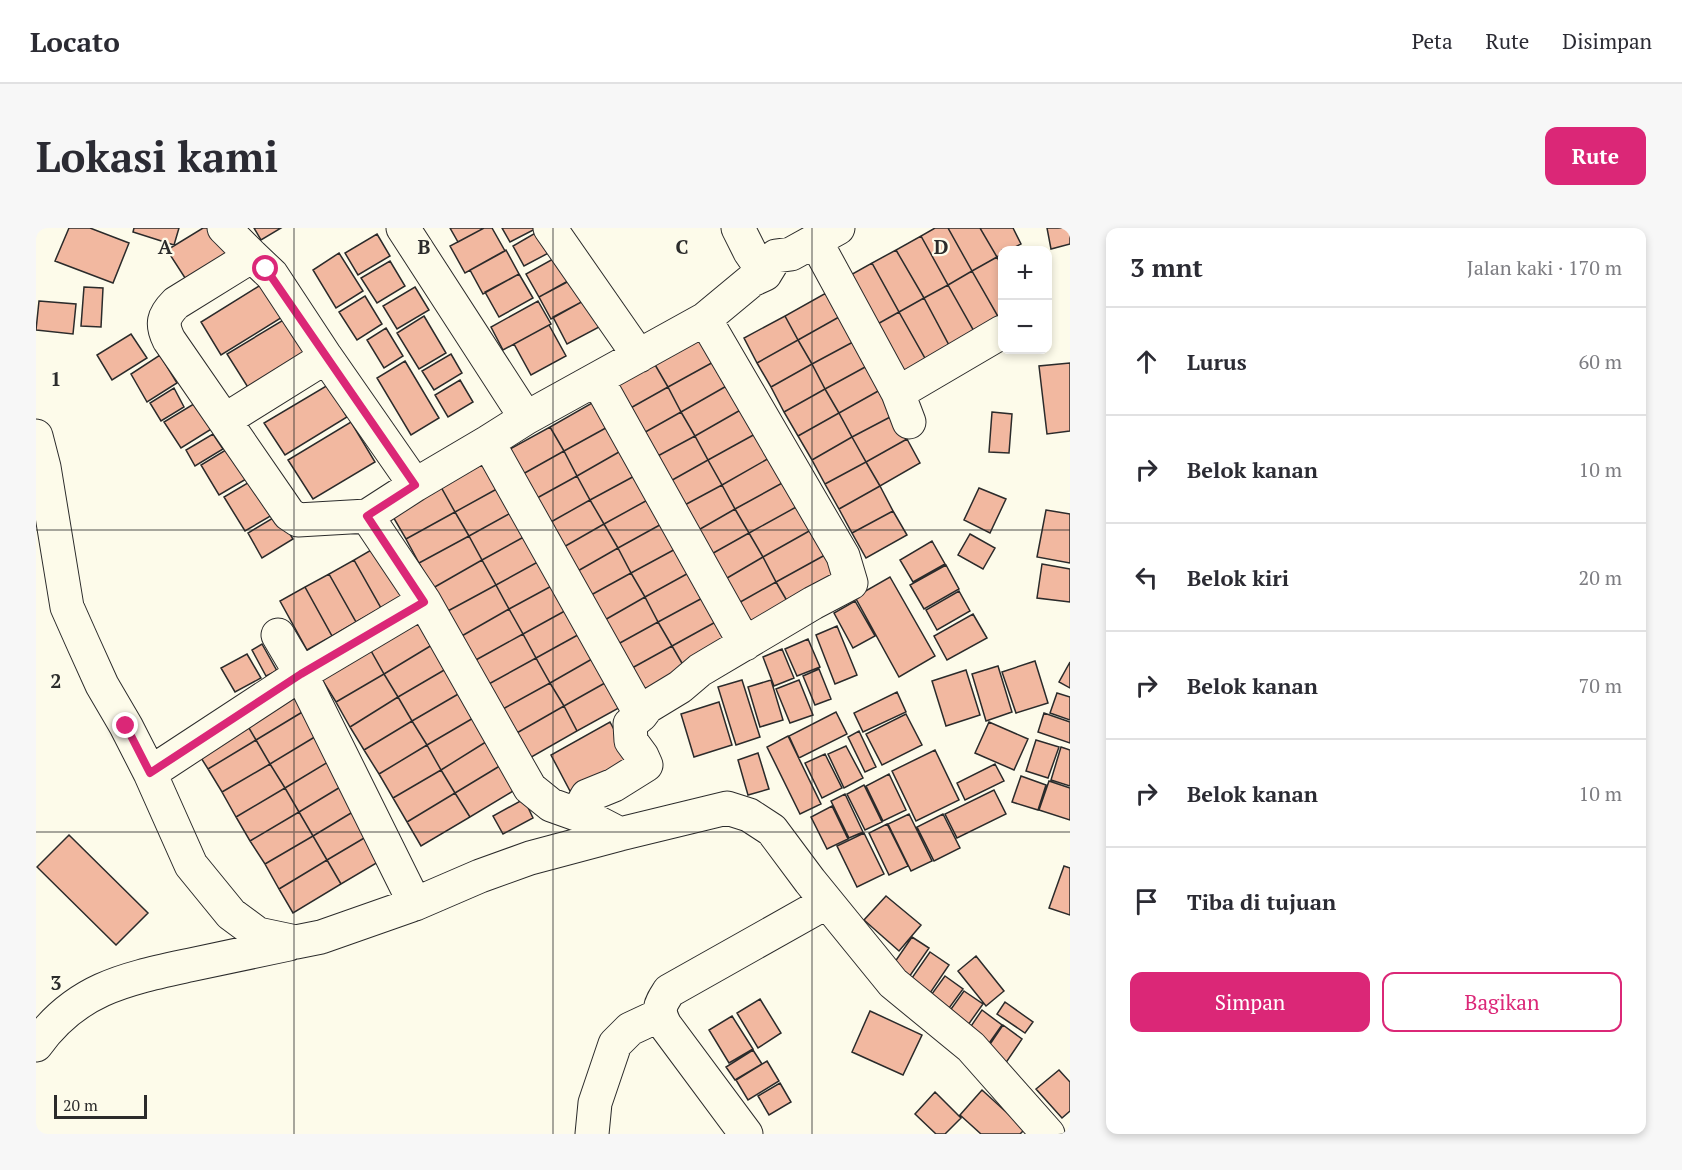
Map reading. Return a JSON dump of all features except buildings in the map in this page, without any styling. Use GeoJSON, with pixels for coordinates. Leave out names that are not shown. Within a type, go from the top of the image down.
{"type":"FeatureCollection","features":[{"type":"Feature","properties":{"kind":"street"},"geometry":{"type":"LineString","coordinates":[[224,228],[272,275],[415,485]]}},
{"type":"Feature","properties":{"kind":"street"},"geometry":{"type":"LineString","coordinates":[[403,228],[526,418]]}},
{"type":"Feature","properties":{"kind":"street"},"geometry":{"type":"LineString","coordinates":[[738,228],[765,274]]}},
{"type":"Feature","properties":{"kind":"street"},"geometry":{"type":"LineString","coordinates":[[559,231],[639,356]]}},
{"type":"Feature","properties":{"kind":"street"},"geometry":{"type":"LineString","coordinates":[[252,256],[176,303],[167,313],[164,321],[165,332],[281,505],[298,520],[367,516],[526,418],[705,319],[752,280],[765,274],[776,256],[791,254],[827,234],[904,407],[998,336]]}},
{"type":"Feature","properties":{"kind":"street"},"geometry":{"type":"LineString","coordinates":[[578,814],[587,796],[614,785],[646,765],[631,741],[630,724],[641,716],[647,707],[680,687],[700,670],[851,583],[843,556],[705,319]]}},
{"type":"Feature","properties":{"kind":"street"},"geometry":{"type":"LineString","coordinates":[[225,420],[326,357]]}},
{"type":"Feature","properties":{"kind":"street"},"geometry":{"type":"LineString","coordinates":[[597,379],[745,644]]}},
{"type":"Feature","properties":{"kind":"street"},"geometry":{"type":"LineString","coordinates":[[36,436],[44,467],[67,607],[102,685],[150,773],[191,865],[231,914],[258,934],[296,942]]}},
{"type":"Feature","properties":{"kind":"street"},"geometry":{"type":"LineString","coordinates":[[488,442],[641,716]]}},
{"type":"Feature","properties":{"kind":"street"},"geometry":{"type":"LineString","coordinates":[[367,516],[424,602],[530,788],[551,805],[578,814],[620,834]]}},
{"type":"Feature","properties":{"kind":"street"},"geometry":{"type":"LineString","coordinates":[[150,773],[301,674],[424,602]]}},
{"type":"Feature","properties":{"kind":"street"},"geometry":{"type":"LineString","coordinates":[[278,635],[301,674],[415,904]]}},
{"type":"Feature","properties":{"kind":"street"},"geometry":{"type":"LineString","coordinates":[[36,1046],[65,1013],[103,988],[138,976],[321,937],[415,904],[480,876],[530,858],[727,808],[749,815],[772,830],[893,984],[971,1047],[1048,1134]]}},
{"type":"Feature","properties":{"kind":"street"},"geometry":{"type":"LineString","coordinates":[[746,1134],[664,1025],[660,1005],[669,991],[827,902]]}},
{"type":"Feature","properties":{"kind":"street"},"geometry":{"type":"LineString","coordinates":[[592,1134],[595,1103],[615,1044],[630,1029],[660,1014]]}},
{"type":"Feature","properties":{"kind":"route"},"geometry":{"type":"LineString","coordinates":[[126,726],[150,773],[301,674],[424,602],[367,516],[415,485],[266,269]]}}]}
